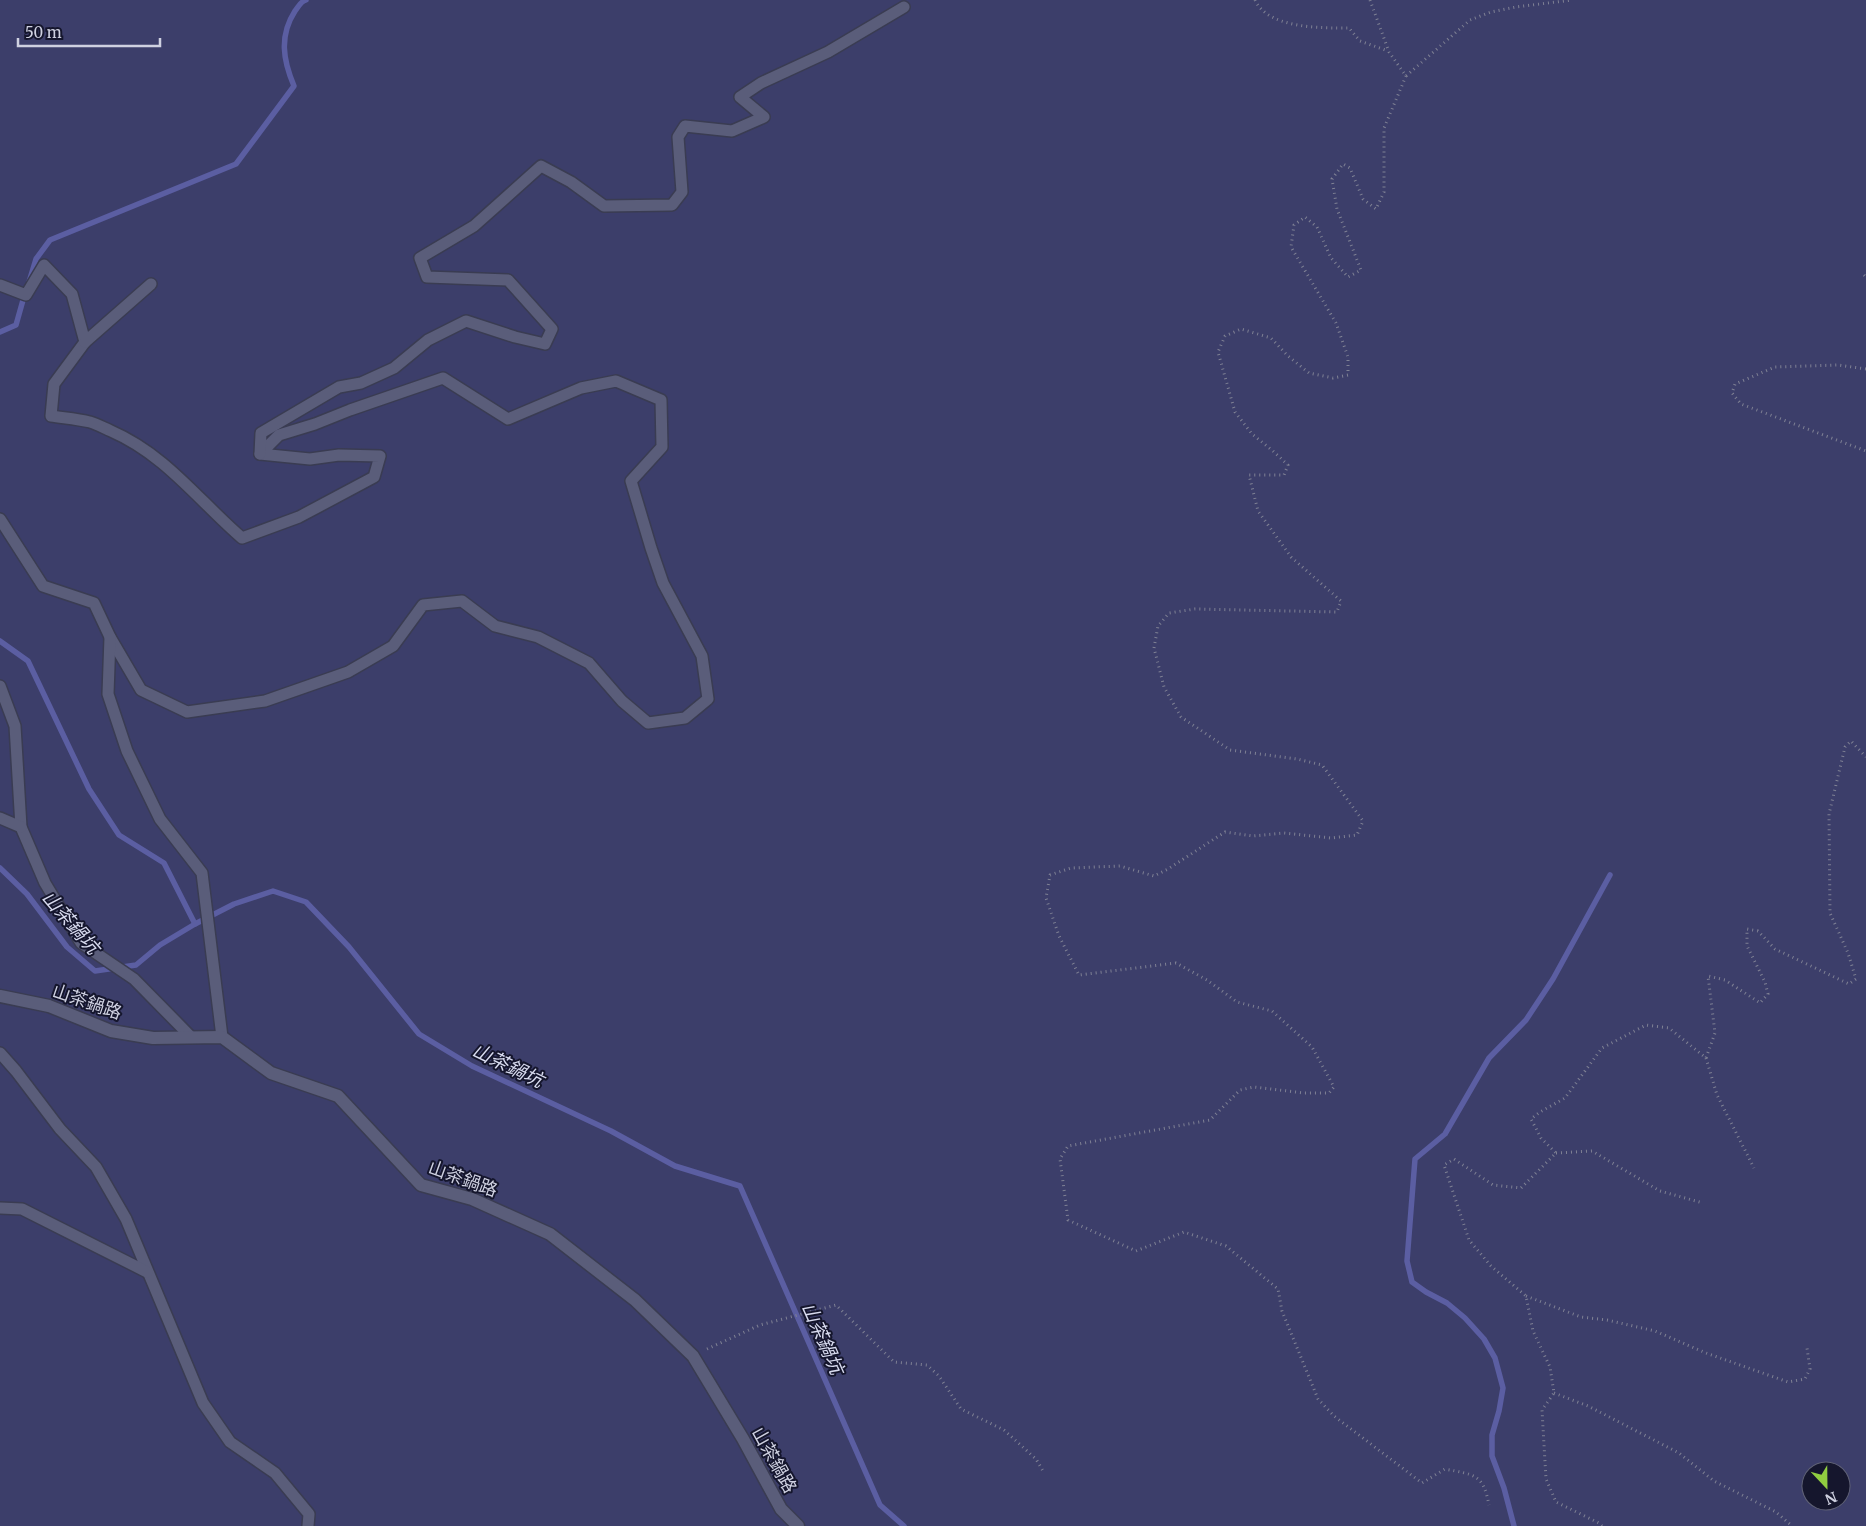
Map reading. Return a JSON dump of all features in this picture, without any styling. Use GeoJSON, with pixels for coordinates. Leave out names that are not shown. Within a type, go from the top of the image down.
{"type":"FeatureCollection","features":[{"type":"Feature","properties":{"kind":"street","name":"山茶鍋路"},"geometry":{"type":"LineString","coordinates":[[0,996],[49,1006],[110,1031],[153,1038],[222,1037],[271,1073],[338,1096],[421,1185],[472,1199],[550,1234],[635,1300],[693,1356],[782,1509],[798,1526]]}},
{"type":"Feature","properties":{"kind":"lane"},"geometry":{"type":"LineString","coordinates":[[260,454],[261,434],[339,387],[361,383],[394,368],[428,340],[466,321],[514,337],[545,344],[552,329],[508,280],[427,278],[420,258],[474,226],[541,166],[571,182],[604,206],[672,205],[682,192],[678,138],[686,126],[732,131],[764,118],[740,97],[761,83],[828,52],[904,7]]}},
{"type":"Feature","properties":{"kind":"lane"},"geometry":{"type":"LineString","coordinates":[[0,284],[26,296],[44,265],[72,294],[85,342]]}},
{"type":"Feature","properties":{"kind":"lane"},"geometry":{"type":"LineString","coordinates":[[151,284],[85,342],[54,384],[52,416],[91,422],[130,439],[165,464],[190,486],[218,517],[242,538],[299,517],[374,477],[380,456],[339,455],[310,459],[260,454]]}},
{"type":"Feature","properties":{"kind":"lane"},"geometry":{"type":"LineString","coordinates":[[0,519],[43,586],[94,604],[110,637],[141,690],[187,712],[265,702],[348,672],[394,646],[423,605],[462,601],[495,626],[538,637],[589,663],[622,701],[648,723],[685,718],[708,699],[702,656],[663,583],[631,481],[662,447],[660,400],[616,381],[580,388],[508,419],[443,378],[279,435],[260,454]]}},
{"type":"Feature","properties":{"kind":"lane"},"geometry":{"type":"LineString","coordinates":[[110,637],[108,694],[127,751],[160,819],[202,873],[222,1037]]}},
{"type":"Feature","properties":{"kind":"lane"},"geometry":{"type":"LineString","coordinates":[[0,686],[15,726],[21,827],[45,882],[81,943],[131,977],[190,1037]]}},
{"type":"Feature","properties":{"kind":"lane"},"geometry":{"type":"LineString","coordinates":[[0,818],[21,827]]}},
{"type":"Feature","properties":{"kind":"lane"},"geometry":{"type":"LineString","coordinates":[[0,1054],[60,1129],[96,1167],[126,1219],[203,1403],[230,1442],[275,1473],[309,1514],[308,1526]]}},
{"type":"Feature","properties":{"kind":"lane"},"geometry":{"type":"LineString","coordinates":[[0,1208],[22,1209],[147,1272]]}},
{"type":"Feature","properties":{"kind":"path"},"geometry":{"type":"LineString","coordinates":[[1255,0],[1269,17],[1311,28],[1349,28],[1360,41],[1389,52]]}},
{"type":"Feature","properties":{"kind":"path"},"geometry":{"type":"LineString","coordinates":[[1370,0],[1389,52],[1406,76]]}},
{"type":"Feature","properties":{"kind":"path"},"geometry":{"type":"LineString","coordinates":[[1489,1505],[1486,1487],[1472,1474],[1445,1468],[1422,1483],[1334,1416],[1318,1399],[1282,1311],[1278,1289],[1226,1246],[1184,1232],[1136,1251],[1068,1220],[1060,1159],[1068,1146],[1210,1120],[1240,1090],[1254,1086],[1304,1093],[1329,1093],[1334,1087],[1312,1047],[1272,1011],[1237,1002],[1207,980],[1176,963],[1079,975],[1059,936],[1046,898],[1050,875],[1071,868],[1120,866],[1154,876],[1168,870],[1224,832],[1252,836],[1284,833],[1331,838],[1357,835],[1363,821],[1322,765],[1297,759],[1230,750],[1180,717],[1164,687],[1154,648],[1158,626],[1169,613],[1195,609],[1337,612],[1341,601],[1291,556],[1258,511],[1249,475],[1284,474],[1288,465],[1252,434],[1234,412],[1218,352],[1225,336],[1241,330],[1271,338],[1288,356],[1309,373],[1333,378],[1348,375],[1348,357],[1336,323],[1291,247],[1294,225],[1305,217],[1317,227],[1331,258],[1348,277],[1361,270],[1337,209],[1332,179],[1342,164],[1350,168],[1363,199],[1376,209],[1384,192],[1384,128],[1406,76],[1470,20],[1491,12],[1516,6],[1572,0]]}},
{"type":"Feature","properties":{"kind":"path"},"geometry":{"type":"LineString","coordinates":[[1866,369],[1838,365],[1775,367],[1735,384],[1732,393],[1741,404],[1866,451]]}},
{"type":"Feature","properties":{"kind":"path"},"geometry":{"type":"LineString","coordinates":[[1706,1058],[1715,1033],[1708,976],[1725,980],[1760,1003],[1768,994],[1765,982],[1747,946],[1747,929],[1758,931],[1775,949],[1849,984],[1856,979],[1848,953],[1830,914],[1829,814],[1845,747],[1851,741],[1866,757]]}},
{"type":"Feature","properties":{"kind":"path"},"geometry":{"type":"LineString","coordinates":[[1556,1154],[1541,1138],[1531,1118],[1565,1098],[1602,1048],[1646,1025],[1669,1028],[1706,1058],[1717,1095],[1754,1168]]}},
{"type":"Feature","properties":{"kind":"path"},"geometry":{"type":"LineString","coordinates":[[1703,1202],[1660,1191],[1592,1151],[1556,1154],[1521,1188],[1493,1185],[1454,1159],[1444,1165],[1469,1240],[1491,1266],[1526,1296],[1581,1318],[1607,1320],[1655,1331],[1706,1353],[1788,1382],[1805,1379],[1810,1369],[1807,1348]]}},
{"type":"Feature","properties":{"kind":"path"},"geometry":{"type":"LineString","coordinates":[[1526,1296],[1533,1331],[1550,1367],[1554,1393],[1542,1410],[1546,1479],[1556,1502],[1602,1526]]}},
{"type":"Feature","properties":{"kind":"path"},"geometry":{"type":"LineString","coordinates":[[693,1356],[760,1325],[836,1305],[894,1362],[927,1365],[938,1376],[961,1409],[1004,1430],[1036,1459],[1043,1471]]}},
{"type":"Feature","properties":{"kind":"path"},"geometry":{"type":"LineString","coordinates":[[1554,1393],[1588,1406],[1679,1453],[1714,1481],[1776,1512],[1792,1526]]}},
{"type":"Feature","properties":{"kind":"shaded area"},"geometry":{"type":"Polygon","coordinates":[[[0,0],[1866,0],[1866,1526],[0,1526],[0,0]]]}},
{"type":"Feature","properties":{"kind":"waterway"},"geometry":{"type":"LineString","coordinates":[[29,282],[36,259],[50,240],[236,164],[294,86],[285,57],[285,39],[290,20],[301,3],[306,0]]}},
{"type":"Feature","properties":{"kind":"waterway"},"geometry":{"type":"LineString","coordinates":[[0,332],[16,325],[25,293]]}},
{"type":"Feature","properties":{"kind":"waterway"},"geometry":{"type":"LineString","coordinates":[[0,641],[28,661],[89,789],[119,835],[164,863],[195,924]]}},
{"type":"Feature","properties":{"kind":"waterway","name":"山茶鍋坑"},"geometry":{"type":"LineString","coordinates":[[0,868],[27,894],[67,947],[95,971],[136,965],[160,945],[195,924],[234,904],[273,891],[306,902],[349,947],[419,1034],[472,1066],[611,1131],[675,1166],[740,1186],[880,1505],[904,1526]]}},
{"type":"Feature","properties":{"kind":"waterway"},"geometry":{"type":"LineString","coordinates":[[1514,1526],[1504,1488],[1492,1456],[1492,1435],[1503,1388],[1495,1358],[1484,1339],[1465,1318],[1447,1303],[1412,1282],[1407,1261],[1415,1159],[1445,1134],[1489,1058],[1526,1020],[1553,979],[1610,875]]}}]}
